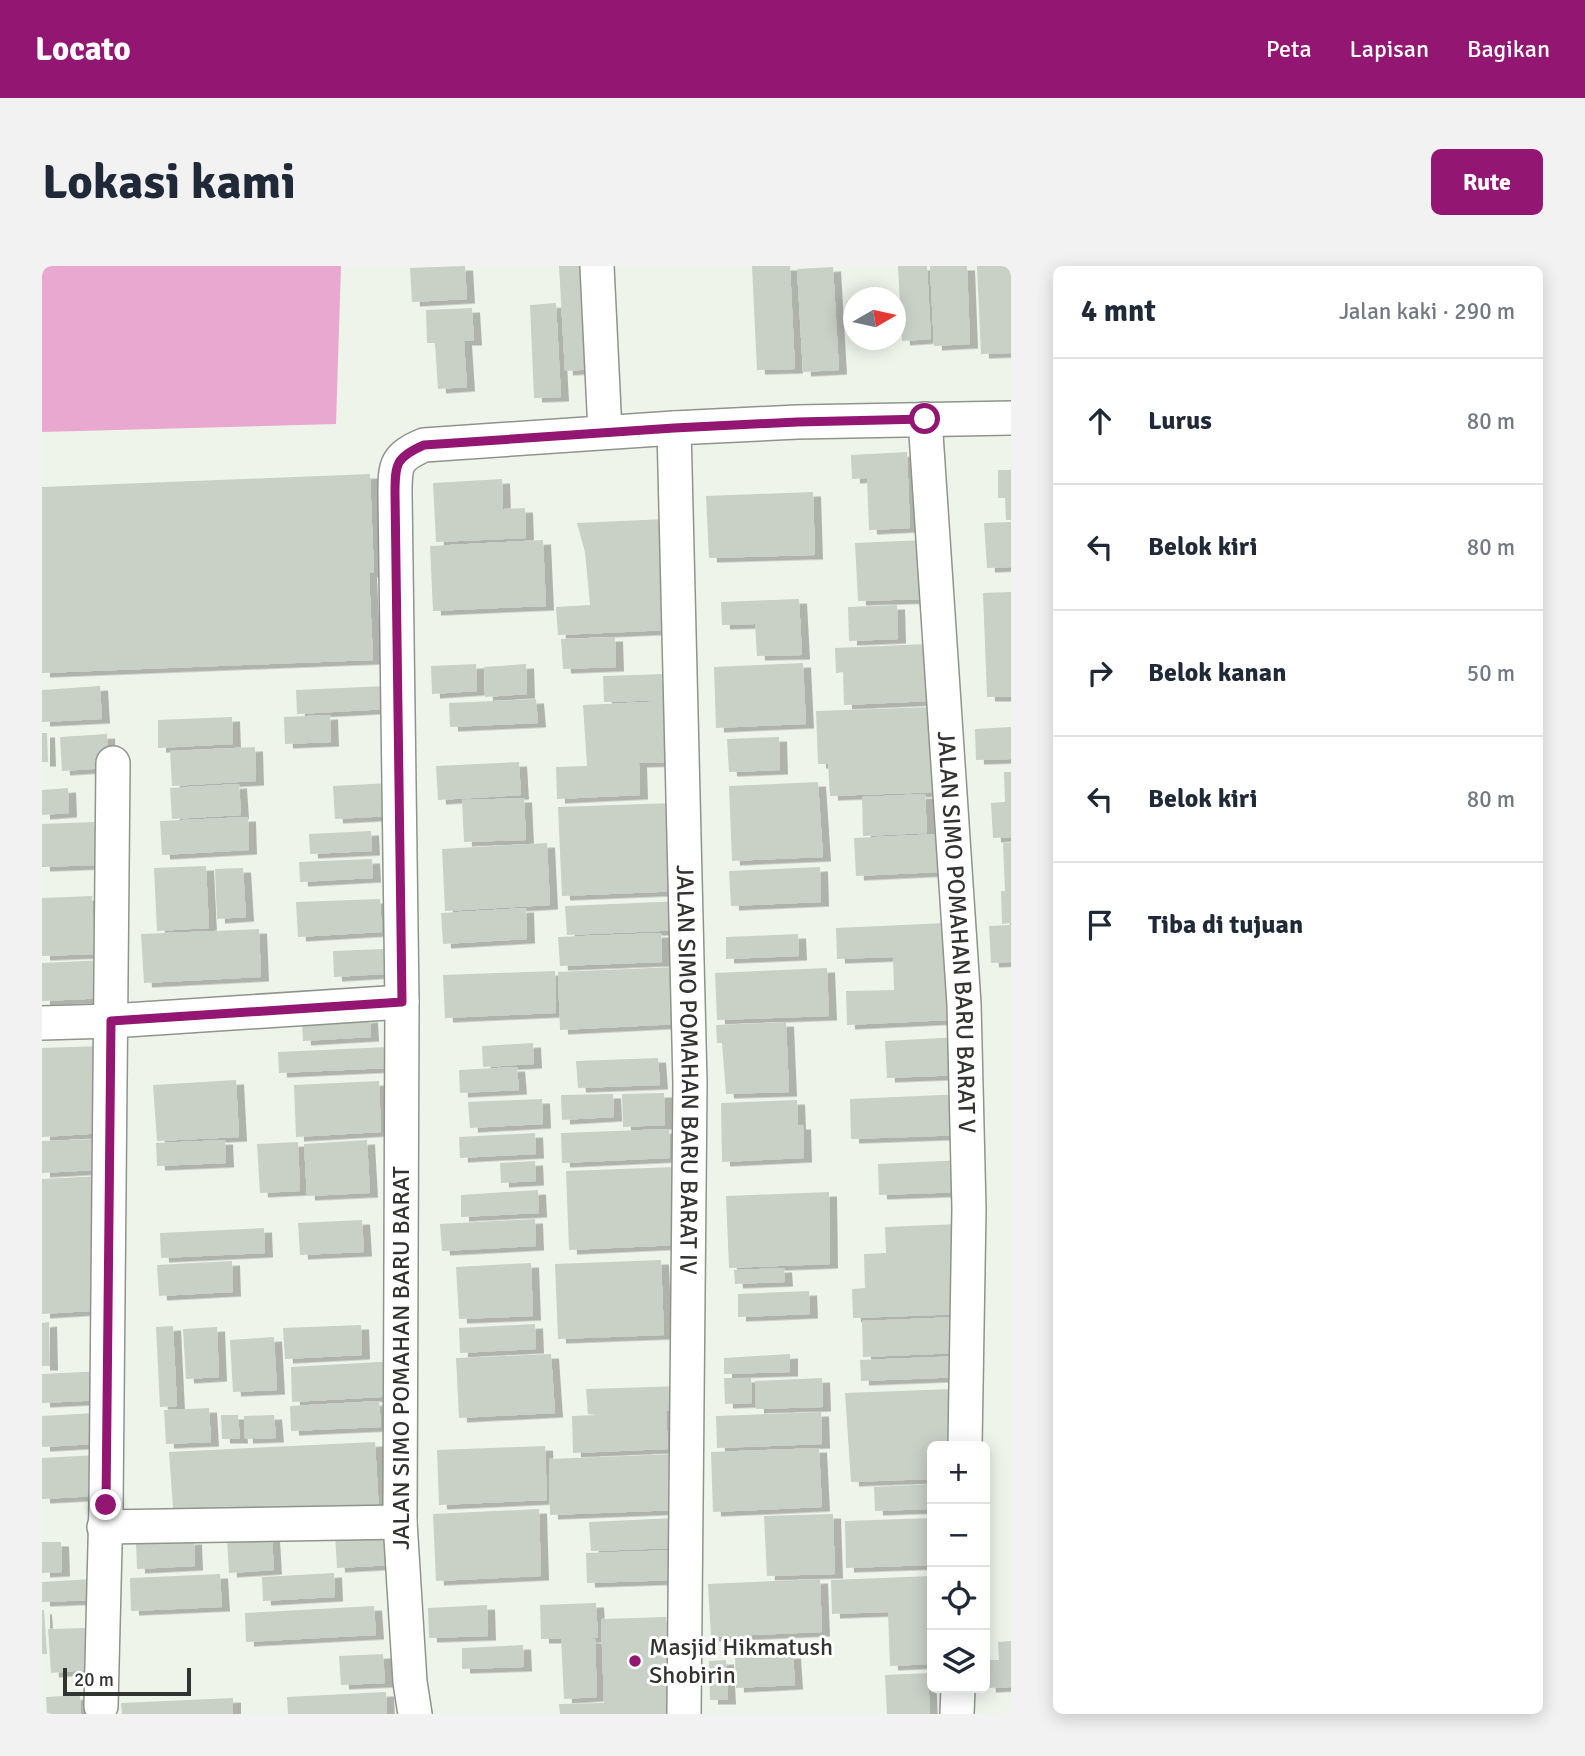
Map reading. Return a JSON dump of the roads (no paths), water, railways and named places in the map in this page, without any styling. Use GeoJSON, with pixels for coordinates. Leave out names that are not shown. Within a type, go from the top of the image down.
{"type":"FeatureCollection","features":[{"type":"Feature","properties":{"kind":"street"},"geometry":{"type":"LineString","coordinates":[[597,266],[605,432]]}},
{"type":"Feature","properties":{"kind":"street","name":"JALAN SIMO POMAHAN BARU BARAT"},"geometry":{"type":"LineString","coordinates":[[415,1714],[410,1682],[400,1522],[402,1002],[395,493],[398,461],[424,445],[605,432],[797,422],[1011,418]]}},
{"type":"Feature","properties":{"kind":"street","name":"JALAN SIMO POMAHAN BARU BARAT V"},"geometry":{"type":"LineString","coordinates":[[925,419],[964,1004],[969,1209],[965,1441]]}},
{"type":"Feature","properties":{"kind":"street","name":"JALAN SIMO POMAHAN BARU BARAT IV"},"geometry":{"type":"LineString","coordinates":[[674,428],[690,1083],[684,1714]]}},
{"type":"Feature","properties":{"kind":"street"},"geometry":{"type":"LineString","coordinates":[[101,1706],[106,1505],[113,763]]}},
{"type":"Feature","properties":{"kind":"street"},"geometry":{"type":"LineString","coordinates":[[42,1023],[402,1002]]}},
{"type":"Feature","properties":{"kind":"street"},"geometry":{"type":"LineString","coordinates":[[104,1527],[400,1522]]}},
{"type":"Feature","properties":{"kind":"street"},"geometry":{"type":"LineString","coordinates":[[957,1714],[958,1693]]}},
{"type":"Feature","properties":{"kind":"place","name":"Masjid Hikmatush Shobirin"},"geometry":{"type":"Point","coordinates":[635,1661]}}]}
